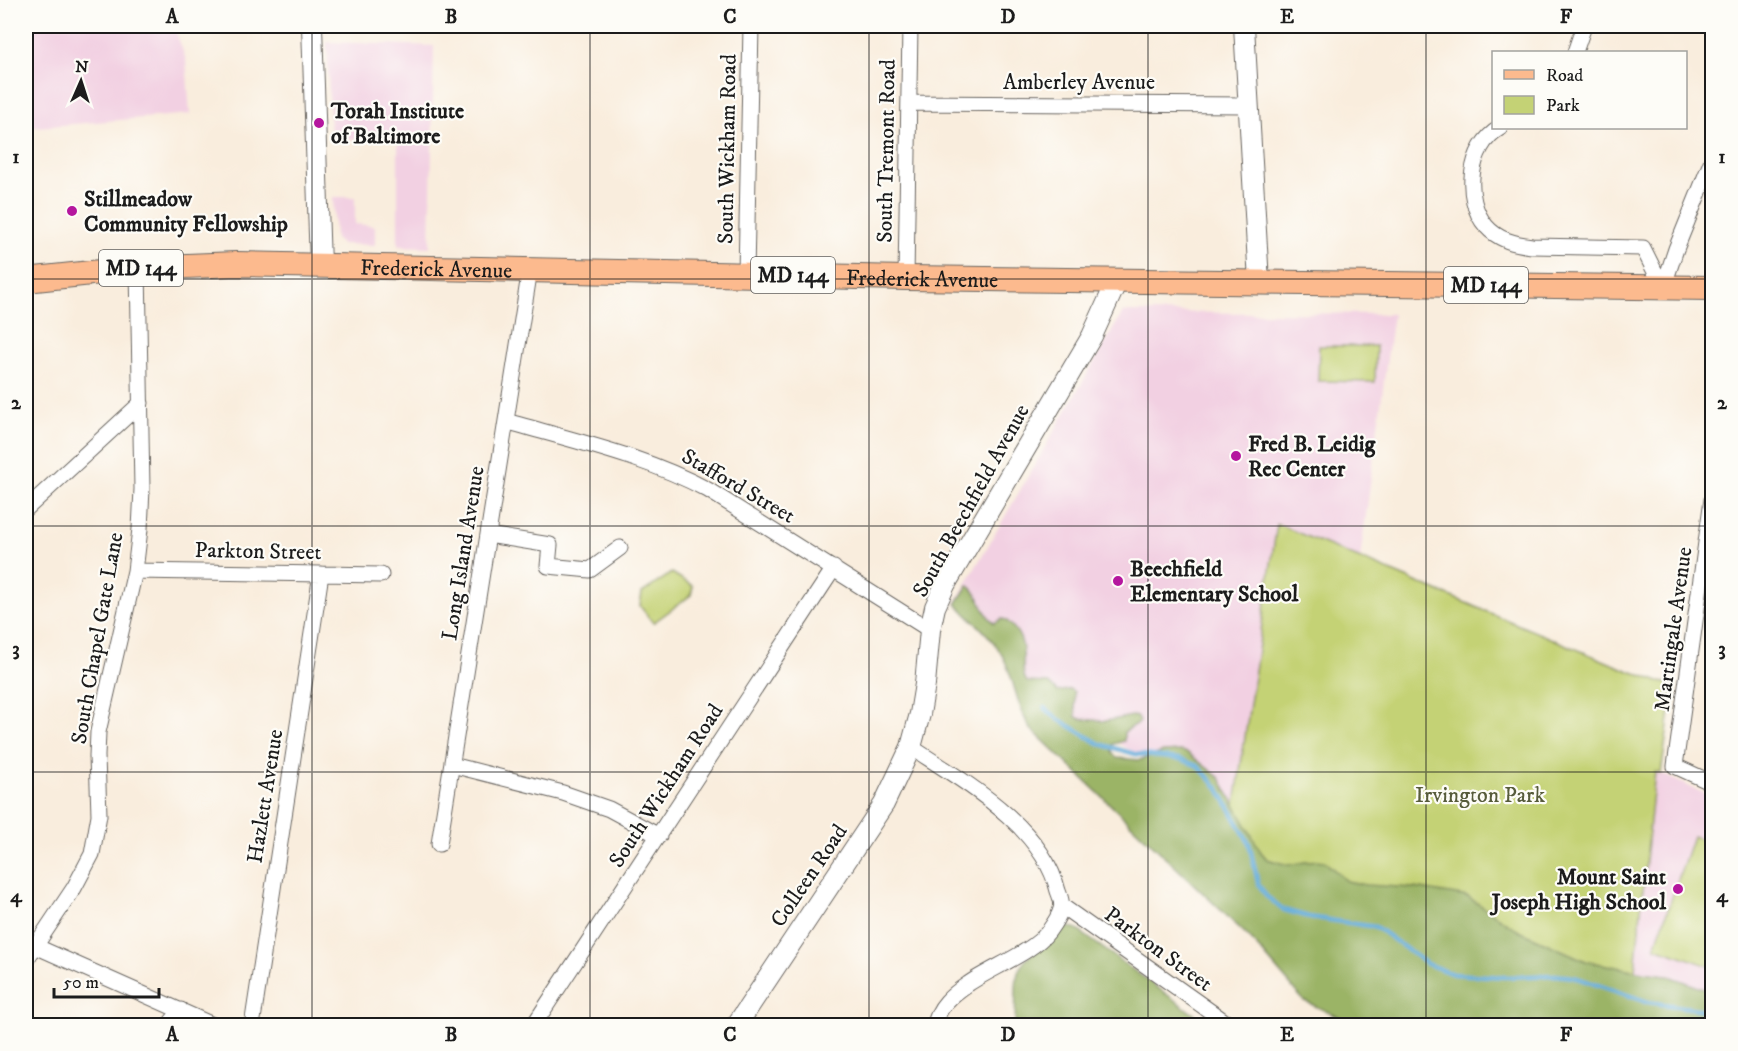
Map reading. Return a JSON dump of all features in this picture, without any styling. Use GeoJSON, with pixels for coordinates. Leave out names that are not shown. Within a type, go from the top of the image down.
{"type":"FeatureCollection","features":[{"type":"Feature","properties":{"kind":"main road","name":"Frederick Avenue"},"geometry":{"type":"LineString","coordinates":[[26,280],[138,268],[213,264],[906,278],[1713,288]]}},
{"type":"Feature","properties":{"kind":"street"},"geometry":{"type":"LineString","coordinates":[[312,26],[320,265]]}},
{"type":"Feature","properties":{"kind":"street","name":"South Wickham Road"},"geometry":{"type":"LineString","coordinates":[[746,274],[751,26]]}},
{"type":"Feature","properties":{"kind":"street","name":"South Tremont Road"},"geometry":{"type":"LineString","coordinates":[[906,278],[910,26]]}},
{"type":"Feature","properties":{"kind":"street"},"geometry":{"type":"LineString","coordinates":[[1244,26],[1259,282]]}},
{"type":"Feature","properties":{"kind":"street"},"geometry":{"type":"LineString","coordinates":[[1575,51],[1584,26]]}},
{"type":"Feature","properties":{"kind":"street","name":"Amberley Avenue"},"geometry":{"type":"LineString","coordinates":[[909,103],[1248,105]]}},
{"type":"Feature","properties":{"kind":"street"},"geometry":{"type":"LineString","coordinates":[[1499,129],[1484,142],[1477,155],[1471,183],[1478,213],[1486,226],[1499,237],[1515,244],[1643,248],[1663,288]]}},
{"type":"Feature","properties":{"kind":"street"},"geometry":{"type":"LineString","coordinates":[[1663,288],[1676,249],[1713,160]]}},
{"type":"Feature","properties":{"kind":"street","name":"South Chapel Gate Lane"},"geometry":{"type":"LineString","coordinates":[[26,960],[74,888],[92,854],[97,833],[99,815],[98,732],[135,571],[142,489],[138,268]]}},
{"type":"Feature","properties":{"kind":"street","name":"Long Island Avenue"},"geometry":{"type":"LineString","coordinates":[[439,844],[530,269]]}},
{"type":"Feature","properties":{"kind":"street","name":"South Beechfield Avenue"},"geometry":{"type":"LineString","coordinates":[[911,747],[923,694],[930,630],[935,607],[945,585],[1092,336],[1117,280]]}},
{"type":"Feature","properties":{"kind":"street"},"geometry":{"type":"LineString","coordinates":[[26,509],[141,403]]}},
{"type":"Feature","properties":{"kind":"street","name":"Stafford Street"},"geometry":{"type":"LineString","coordinates":[[506,421],[660,466],[685,477],[930,630]]}},
{"type":"Feature","properties":{"kind":"street","name":"Martingale Avenue"},"geometry":{"type":"LineString","coordinates":[[1713,499],[1676,766],[1713,783]]}},
{"type":"Feature","properties":{"kind":"street"},"geometry":{"type":"LineString","coordinates":[[488,536],[550,545],[548,566],[590,570],[620,548]]}},
{"type":"Feature","properties":{"kind":"street","name":"South Wickham Road"},"geometry":{"type":"LineString","coordinates":[[533,1026],[834,568]]}},
{"type":"Feature","properties":{"kind":"street","name":"Parkton Street"},"geometry":{"type":"LineString","coordinates":[[135,571],[381,575]]}},
{"type":"Feature","properties":{"kind":"street","name":"Hazlett Avenue"},"geometry":{"type":"LineString","coordinates":[[252,1026],[321,574]]}},
{"type":"Feature","properties":{"kind":"street"},"geometry":{"type":"LineString","coordinates":[[911,747],[986,798],[1025,833],[1042,856],[1056,881],[1062,906],[1046,935],[1031,947],[981,975],[958,991],[942,1007],[936,1018],[935,1026]]}},
{"type":"Feature","properties":{"kind":"street","name":"Colleen Road"},"geometry":{"type":"LineString","coordinates":[[736,1026],[884,804],[911,747]]}},
{"type":"Feature","properties":{"kind":"street"},"geometry":{"type":"LineString","coordinates":[[452,765],[582,799],[609,809],[659,836]]}},
{"type":"Feature","properties":{"kind":"street","name":"Parkton Street"},"geometry":{"type":"LineString","coordinates":[[1062,906],[1230,1026]]}},
{"type":"Feature","properties":{"kind":"street"},"geometry":{"type":"LineString","coordinates":[[35,946],[215,1026]]}},
{"type":"Feature","properties":{"kind":"street"},"geometry":{"type":"LineString","coordinates":[[168,1026],[181,1010]]}},
{"type":"Feature","properties":{"kind":"shaded area"},"geometry":{"type":"Polygon","coordinates":[[[26,26],[174,26],[186,60],[190,114],[26,128],[26,26]]]}},
{"type":"Feature","properties":{"kind":"shaded area"},"geometry":{"type":"Polygon","coordinates":[[[327,42],[434,46],[430,247],[398,246],[398,140],[362,138],[331,141],[327,42]]]}},
{"type":"Feature","properties":{"kind":"shaded area"},"geometry":{"type":"Polygon","coordinates":[[[333,197],[355,197],[355,224],[375,226],[375,245],[341,244],[335,239],[333,197]]]}},
{"type":"Feature","properties":{"kind":"shaded area","name":"Beechfield Elementary School"},"geometry":{"type":"Polygon","coordinates":[[[1123,312],[1393,314],[1360,559],[1277,525],[1230,837],[1185,781],[1020,688],[1001,636],[955,603],[1123,312]]]}},
{"type":"Feature","properties":{"kind":"shaded area","name":"Mount Saint Joseph High School"},"geometry":{"type":"Polygon","coordinates":[[[1655,771],[1712,797],[1712,1005],[1634,980],[1655,771]]]}},
{"type":"Feature","properties":{"kind":"green space"},"geometry":{"type":"Polygon","coordinates":[[[1319,346],[1376,346],[1375,382],[1318,381],[1319,346]]]}},
{"type":"Feature","properties":{"kind":"green space","name":"Irvington Park"},"geometry":{"type":"Polygon","coordinates":[[[1277,524],[1617,666],[1659,682],[1674,684],[1661,774],[1655,772],[1634,980],[1429,961],[1230,837],[1277,524]]]}},
{"type":"Feature","properties":{"kind":"green space"},"geometry":{"type":"Polygon","coordinates":[[[672,573],[693,586],[691,595],[653,623],[640,606],[642,593],[672,573]]]}},
{"type":"Feature","properties":{"kind":"green space"},"geometry":{"type":"Polygon","coordinates":[[[968,585],[976,593],[994,623],[1005,620],[1017,632],[1023,648],[1023,670],[1027,682],[1048,683],[1058,692],[1070,689],[1074,692],[1076,717],[1081,719],[1106,721],[1138,717],[1140,722],[1124,732],[1124,741],[1113,744],[1112,752],[1117,758],[1140,760],[1163,752],[1188,753],[1220,778],[1267,859],[1288,865],[1316,860],[1324,861],[1347,881],[1366,885],[1414,888],[1468,897],[1519,931],[1586,961],[1667,975],[1712,992],[1712,1025],[1359,1026],[1304,1001],[1250,938],[1030,728],[999,649],[956,604],[968,585]]]}},
{"type":"Feature","properties":{"kind":"green space"},"geometry":{"type":"Polygon","coordinates":[[[1693,836],[1712,842],[1712,967],[1655,947],[1693,836]]]}},
{"type":"Feature","properties":{"kind":"green space"},"geometry":{"type":"Polygon","coordinates":[[[1067,927],[1075,928],[1209,1025],[1018,1026],[1015,1020],[1016,982],[1019,970],[1030,956],[1067,927]]]}},
{"type":"Feature","properties":{"kind":"waterway"},"geometry":{"type":"LineString","coordinates":[[1045,708],[1058,719],[1100,744],[1135,754],[1180,759],[1198,766],[1219,789],[1249,843],[1258,883],[1266,896],[1284,910],[1309,917],[1376,927],[1427,964],[1453,974],[1574,977],[1648,1002],[1712,1011]]}},
{"type":"Feature","properties":{"kind":"place","name":"Torah Institute of Baltimore"},"geometry":{"type":"Point","coordinates":[319,123]}},
{"type":"Feature","properties":{"kind":"place","name":"Stillmeadow Community Fellowship"},"geometry":{"type":"Point","coordinates":[72,211]}},
{"type":"Feature","properties":{"kind":"place","name":"Fred B. Leidig Rec Center"},"geometry":{"type":"Point","coordinates":[1236,456]}},
{"type":"Feature","properties":{"kind":"place","name":"Beechfield Elementary School"},"geometry":{"type":"Point","coordinates":[1118,581]}},
{"type":"Feature","properties":{"kind":"place","name":"Mount Saint Joseph High School"},"geometry":{"type":"Point","coordinates":[1678,889]}}]}
